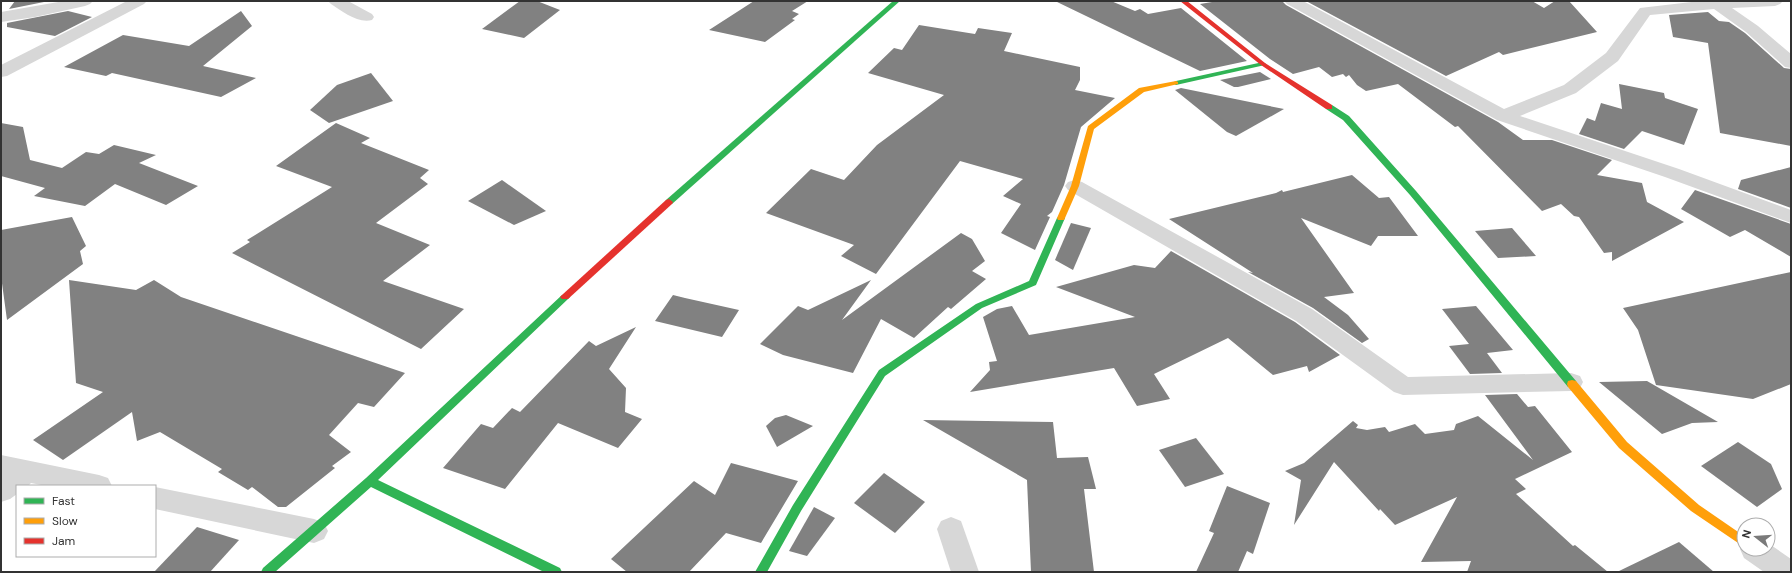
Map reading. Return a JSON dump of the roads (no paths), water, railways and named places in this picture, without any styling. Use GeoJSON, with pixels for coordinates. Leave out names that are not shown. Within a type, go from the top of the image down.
{"type":"FeatureCollection","features":[{"type":"Feature","properties":{"kind":"street"},"geometry":{"type":"LineString","coordinates":[[1,17],[35,12],[86,1]]}},
{"type":"Feature","properties":{"kind":"street"},"geometry":{"type":"LineString","coordinates":[[1,72],[140,1]]}},
{"type":"Feature","properties":{"kind":"street"},"geometry":{"type":"LineString","coordinates":[[336,1],[366,17]]}},
{"type":"Feature","properties":{"kind":"street"},"geometry":{"type":"LineString","coordinates":[[267,572],[370,481],[610,254],[860,32],[897,1]]}},
{"type":"Feature","properties":{"kind":"street"},"geometry":{"type":"LineString","coordinates":[[1183,1],[1263,64],[1346,118],[1413,193],[1623,445],[1695,508],[1736,536]]}},
{"type":"Feature","properties":{"kind":"street"},"geometry":{"type":"LineString","coordinates":[[1292,1],[1503,116],[1672,173],[1791,217]]}},
{"type":"Feature","properties":{"kind":"street"},"geometry":{"type":"LineString","coordinates":[[1503,116],[1570,89],[1612,57],[1645,11],[1715,2],[1775,1]]}},
{"type":"Feature","properties":{"kind":"street"},"geometry":{"type":"LineString","coordinates":[[1715,2],[1752,29],[1791,63]]}},
{"type":"Feature","properties":{"kind":"street"},"geometry":{"type":"LineString","coordinates":[[761,572],[797,508],[882,373],[979,306],[1033,283],[1075,186],[1091,128],[1142,90],[1263,64]]}},
{"type":"Feature","properties":{"kind":"street"},"geometry":{"type":"LineString","coordinates":[[1075,186],[1304,315],[1403,386],[1571,382]]}},
{"type":"Feature","properties":{"kind":"street"},"geometry":{"type":"LineString","coordinates":[[1,466],[94,485]]}},
{"type":"Feature","properties":{"kind":"street"},"geometry":{"type":"LineString","coordinates":[[1,491],[28,471]]}},
{"type":"Feature","properties":{"kind":"street"},"geometry":{"type":"LineString","coordinates":[[370,481],[556,572]]}},
{"type":"Feature","properties":{"kind":"street"},"geometry":{"type":"LineString","coordinates":[[156,498],[314,531]]}},
{"type":"Feature","properties":{"kind":"street"},"geometry":{"type":"LineString","coordinates":[[951,529],[965,572]]}},
{"type":"Feature","properties":{"kind":"street"},"geometry":{"type":"LineString","coordinates":[[1765,557],[1786,572]]}}]}
